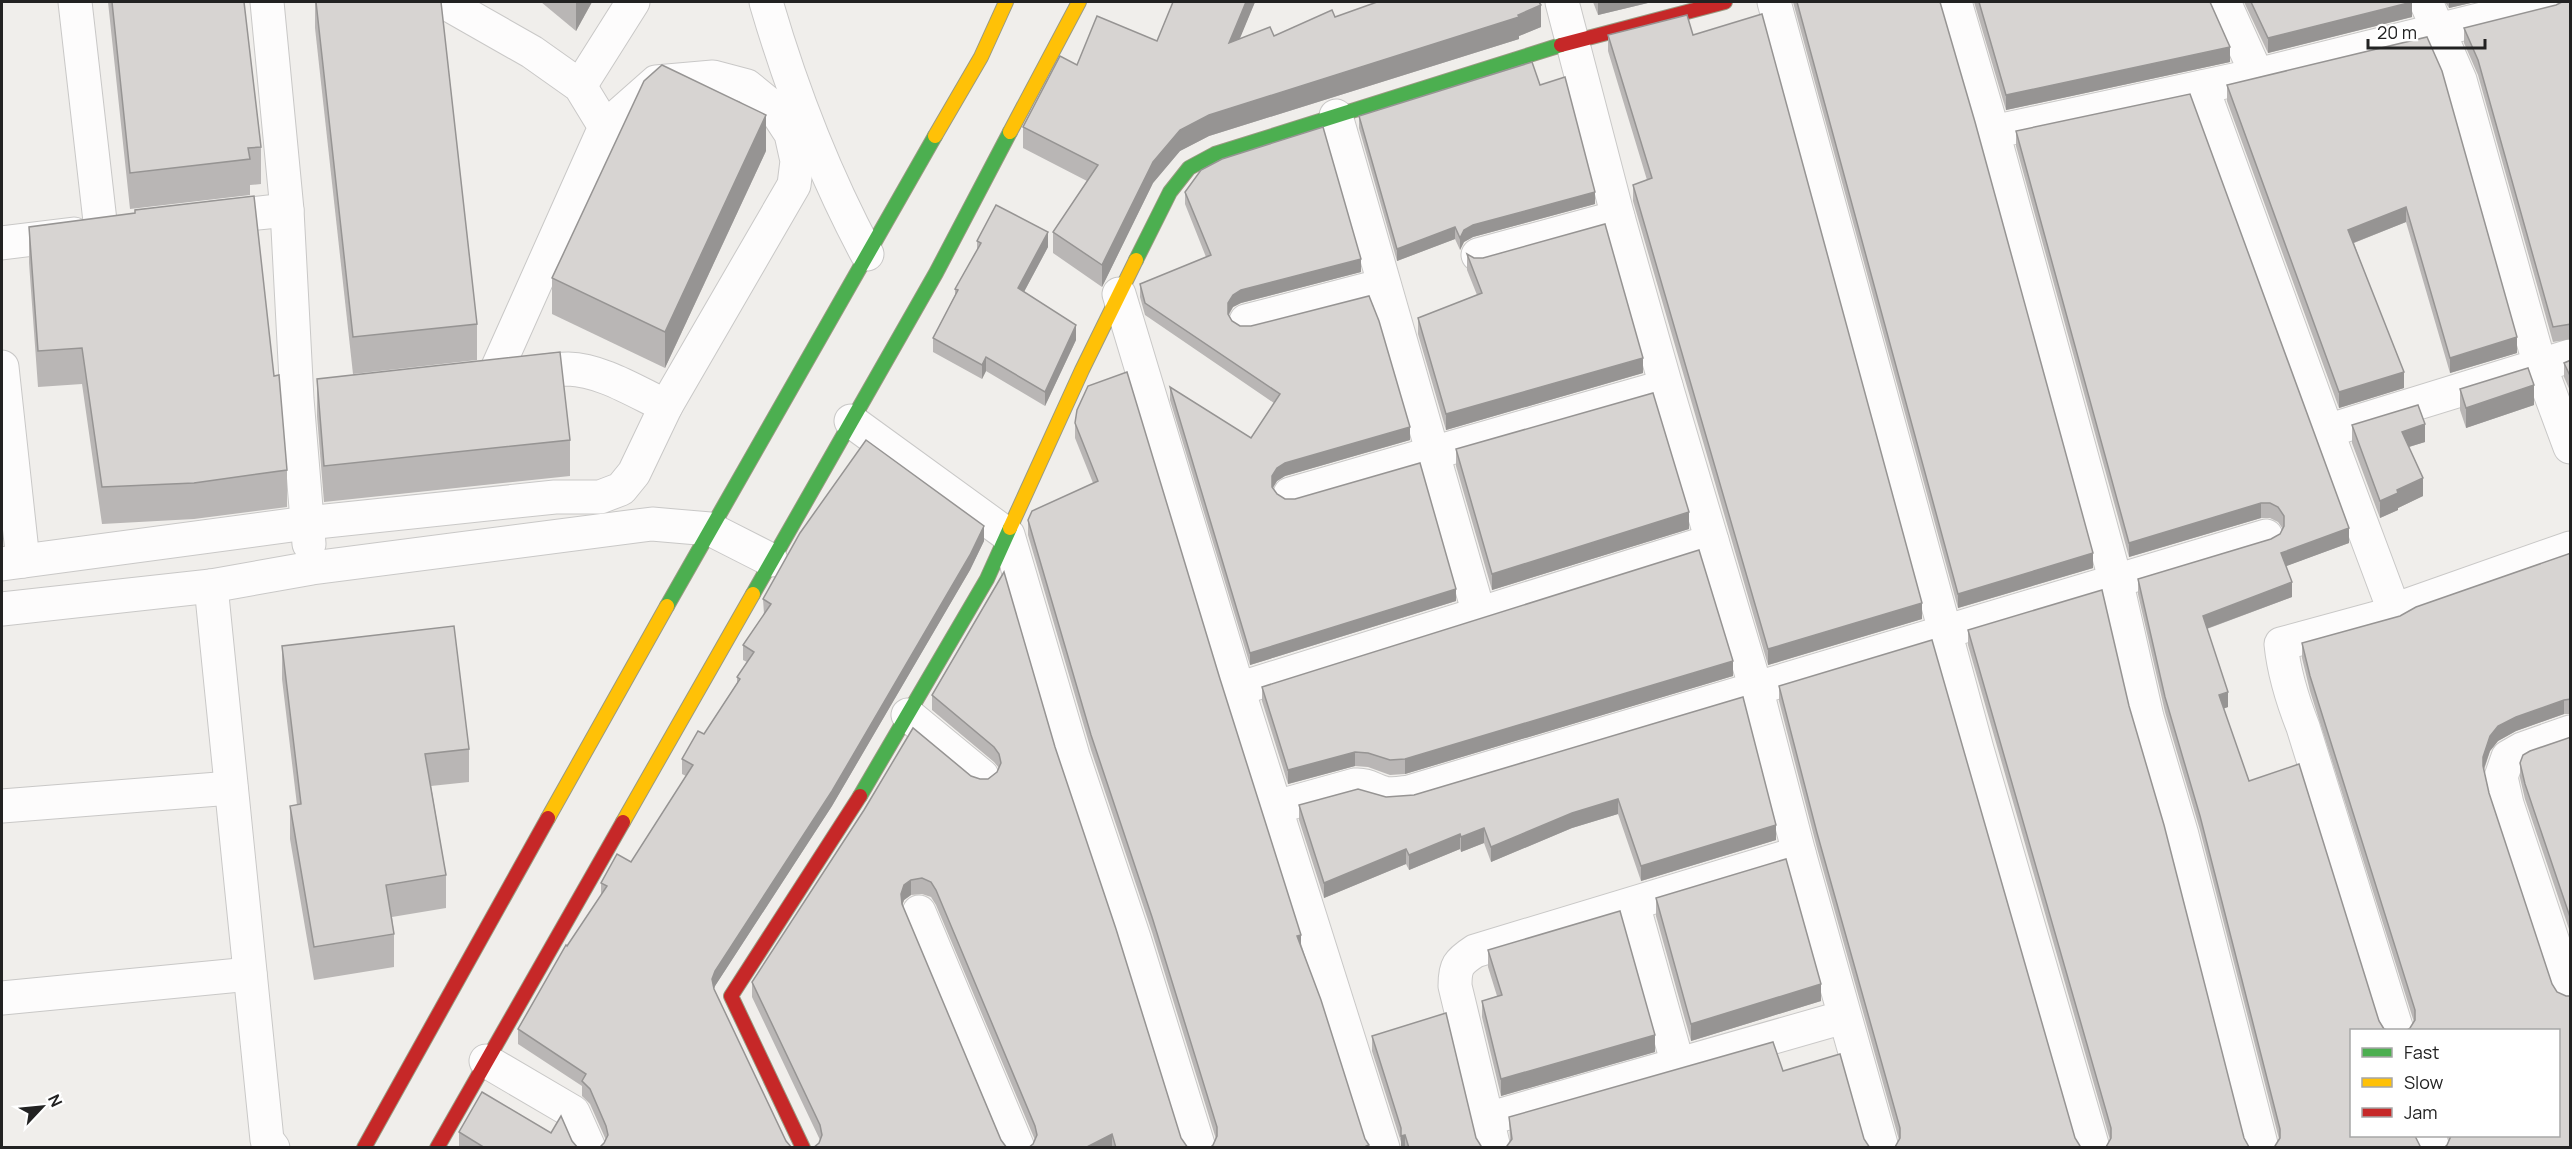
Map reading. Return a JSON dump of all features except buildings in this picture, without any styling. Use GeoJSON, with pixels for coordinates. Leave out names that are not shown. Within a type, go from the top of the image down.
{"type":"FeatureCollection","features":[{"type":"Feature","properties":{"kind":"main road"},"geometry":{"type":"LineString","coordinates":[[364,1148],[710,529],[981,57],[1006,2]]}},
{"type":"Feature","properties":{"kind":"main road"},"geometry":{"type":"LineString","coordinates":[[437,1148],[936,273],[1079,2]]}},
{"type":"Feature","properties":{"kind":"main road"},"geometry":{"type":"LineString","coordinates":[[803,1148],[731,996],[848,816],[987,579],[1119,294],[1170,192],[1190,168],[1215,154],[1573,41],[1725,2]]}},
{"type":"Feature","properties":{"kind":"street"},"geometry":{"type":"LineString","coordinates":[[75,2],[101,230]]}},
{"type":"Feature","properties":{"kind":"street"},"geometry":{"type":"LineString","coordinates":[[267,2],[287,210],[297,399],[312,568]]}},
{"type":"Feature","properties":{"kind":"street"},"geometry":{"type":"LineString","coordinates":[[444,2],[532,52],[580,86],[605,127]]}},
{"type":"Feature","properties":{"kind":"street"},"geometry":{"type":"LineString","coordinates":[[580,86],[633,2]]}},
{"type":"Feature","properties":{"kind":"street"},"geometry":{"type":"LineString","coordinates":[[766,2],[788,77],[838,200],[867,254]]}},
{"type":"Feature","properties":{"kind":"street"},"geometry":{"type":"LineString","coordinates":[[1562,2],[1618,217],[1756,688],[1799,853],[1882,1148]]}},
{"type":"Feature","properties":{"kind":"street"},"geometry":{"type":"LineString","coordinates":[[1774,2],[1977,749],[2094,1148]]}},
{"type":"Feature","properties":{"kind":"street"},"geometry":{"type":"LineString","coordinates":[[1955,2],[1993,132],[2115,581],[2147,717],[2182,835],[2262,1148]]}},
{"type":"Feature","properties":{"kind":"street"},"geometry":{"type":"LineString","coordinates":[[2224,2],[2257,75]]}},
{"type":"Feature","properties":{"kind":"street"},"geometry":{"type":"LineString","coordinates":[[1993,132],[2257,75],[2433,16],[2552,2]]}},
{"type":"Feature","properties":{"kind":"street"},"geometry":{"type":"LineString","coordinates":[[2433,16],[2460,80],[2540,366],[2571,447]]}},
{"type":"Feature","properties":{"kind":"street"},"geometry":{"type":"LineString","coordinates":[[2,367],[12,563],[307,523],[555,496],[600,497],[621,489],[634,473],[666,406],[794,184],[797,161],[791,134],[774,108],[747,86],[713,77],[656,82],[605,127],[493,378]]}},
{"type":"Feature","properties":{"kind":"street"},"geometry":{"type":"LineString","coordinates":[[2202,87],[2395,613]]}},
{"type":"Feature","properties":{"kind":"street"},"geometry":{"type":"LineString","coordinates":[[1336,116],[1479,614]]}},
{"type":"Feature","properties":{"kind":"street"},"geometry":{"type":"LineString","coordinates":[[182,221],[287,210]]}},
{"type":"Feature","properties":{"kind":"street"},"geometry":{"type":"LineString","coordinates":[[1478,255],[1618,217]]}},
{"type":"Feature","properties":{"kind":"street"},"geometry":{"type":"LineString","coordinates":[[2,243],[136,226]]}},
{"type":"Feature","properties":{"kind":"street"},"geometry":{"type":"LineString","coordinates":[[1246,321],[1384,285]]}},
{"type":"Feature","properties":{"kind":"street"},"geometry":{"type":"LineString","coordinates":[[1119,294],[1238,689],[1383,1148]]}},
{"type":"Feature","properties":{"kind":"street"},"geometry":{"type":"LineString","coordinates":[[2327,431],[2571,357]]}},
{"type":"Feature","properties":{"kind":"street"},"geometry":{"type":"LineString","coordinates":[[459,382],[569,369],[612,380],[666,406]]}},
{"type":"Feature","properties":{"kind":"street"},"geometry":{"type":"LineString","coordinates":[[1290,494],[1666,386]]}},
{"type":"Feature","properties":{"kind":"street"},"geometry":{"type":"LineString","coordinates":[[297,399],[332,395]]}},
{"type":"Feature","properties":{"kind":"street"},"geometry":{"type":"LineString","coordinates":[[851,421],[1008,535],[1073,756],[1134,938],[1198,1148]]}},
{"type":"Feature","properties":{"kind":"street"},"geometry":{"type":"LineString","coordinates":[[2,609],[211,586],[312,568],[652,524],[710,529],[771,560]]}},
{"type":"Feature","properties":{"kind":"street"},"geometry":{"type":"LineString","coordinates":[[1276,807],[1356,785],[1365,784],[1381,792],[1392,794],[1410,792],[2266,536]]}},
{"type":"Feature","properties":{"kind":"street"},"geometry":{"type":"LineString","coordinates":[[1238,689],[1712,541]]}},
{"type":"Feature","properties":{"kind":"street"},"geometry":{"type":"LineString","coordinates":[[2397,1029],[2304,726],[2292,698],[2283,667],[2281,644],[2395,613],[2408,605],[2571,548]]}},
{"type":"Feature","properties":{"kind":"street"},"geometry":{"type":"LineString","coordinates":[[211,586],[250,974],[264,1145]]}},
{"type":"Feature","properties":{"kind":"street"},"geometry":{"type":"LineString","coordinates":[[908,715],[982,776]]}},
{"type":"Feature","properties":{"kind":"street"},"geometry":{"type":"LineString","coordinates":[[2571,732],[2522,749],[2508,757],[2501,777],[2507,804],[2571,993]]}},
{"type":"Feature","properties":{"kind":"street"},"geometry":{"type":"LineString","coordinates":[[2,806],[231,788]]}},
{"type":"Feature","properties":{"kind":"street"},"geometry":{"type":"LineString","coordinates":[[1799,853],[1475,951],[1464,959],[1455,970],[1455,986],[1490,1133],[1678,1065],[1844,1017]]}},
{"type":"Feature","properties":{"kind":"street"},"geometry":{"type":"LineString","coordinates":[[1633,904],[1678,1065]]}},
{"type":"Feature","properties":{"kind":"street"},"geometry":{"type":"LineString","coordinates":[[919,912],[1018,1148]]}},
{"type":"Feature","properties":{"kind":"street"},"geometry":{"type":"LineString","coordinates":[[2,998],[250,974]]}},
{"type":"Feature","properties":{"kind":"street"},"geometry":{"type":"LineString","coordinates":[[486,1061],[573,1112],[589,1148]]}},
{"type":"Feature","properties":{"kind":"traffic: fast"},"geometry":{"type":"LineString","coordinates":[[1136,260],[1170,192],[1189,168],[1215,154],[1561,45]]}},
{"type":"Feature","properties":{"kind":"traffic: fast"},"geometry":{"type":"LineString","coordinates":[[753,594],[936,273],[1010,132]]}},
{"type":"Feature","properties":{"kind":"traffic: fast"},"geometry":{"type":"LineString","coordinates":[[667,606],[935,136]]}},
{"type":"Feature","properties":{"kind":"traffic: fast"},"geometry":{"type":"LineString","coordinates":[[860,796],[987,579],[1010,528]]}},
{"type":"Feature","properties":{"kind":"traffic: slow"},"geometry":{"type":"LineString","coordinates":[[935,136],[981,57],[1006,2]]}},
{"type":"Feature","properties":{"kind":"traffic: slow"},"geometry":{"type":"LineString","coordinates":[[1010,132],[1079,2]]}},
{"type":"Feature","properties":{"kind":"traffic: slow"},"geometry":{"type":"LineString","coordinates":[[1010,528],[1082,370],[1136,260]]}},
{"type":"Feature","properties":{"kind":"traffic: slow"},"geometry":{"type":"LineString","coordinates":[[623,822],[753,594]]}},
{"type":"Feature","properties":{"kind":"traffic: slow"},"geometry":{"type":"LineString","coordinates":[[548,818],[667,606]]}},
{"type":"Feature","properties":{"kind":"traffic: jam"},"geometry":{"type":"LineString","coordinates":[[1561,45],[1725,2]]}},
{"type":"Feature","properties":{"kind":"traffic: jam"},"geometry":{"type":"LineString","coordinates":[[803,1148],[731,996],[860,796]]}},
{"type":"Feature","properties":{"kind":"traffic: jam"},"geometry":{"type":"LineString","coordinates":[[364,1148],[548,818]]}},
{"type":"Feature","properties":{"kind":"traffic: jam"},"geometry":{"type":"LineString","coordinates":[[437,1148],[623,822]]}}]}
